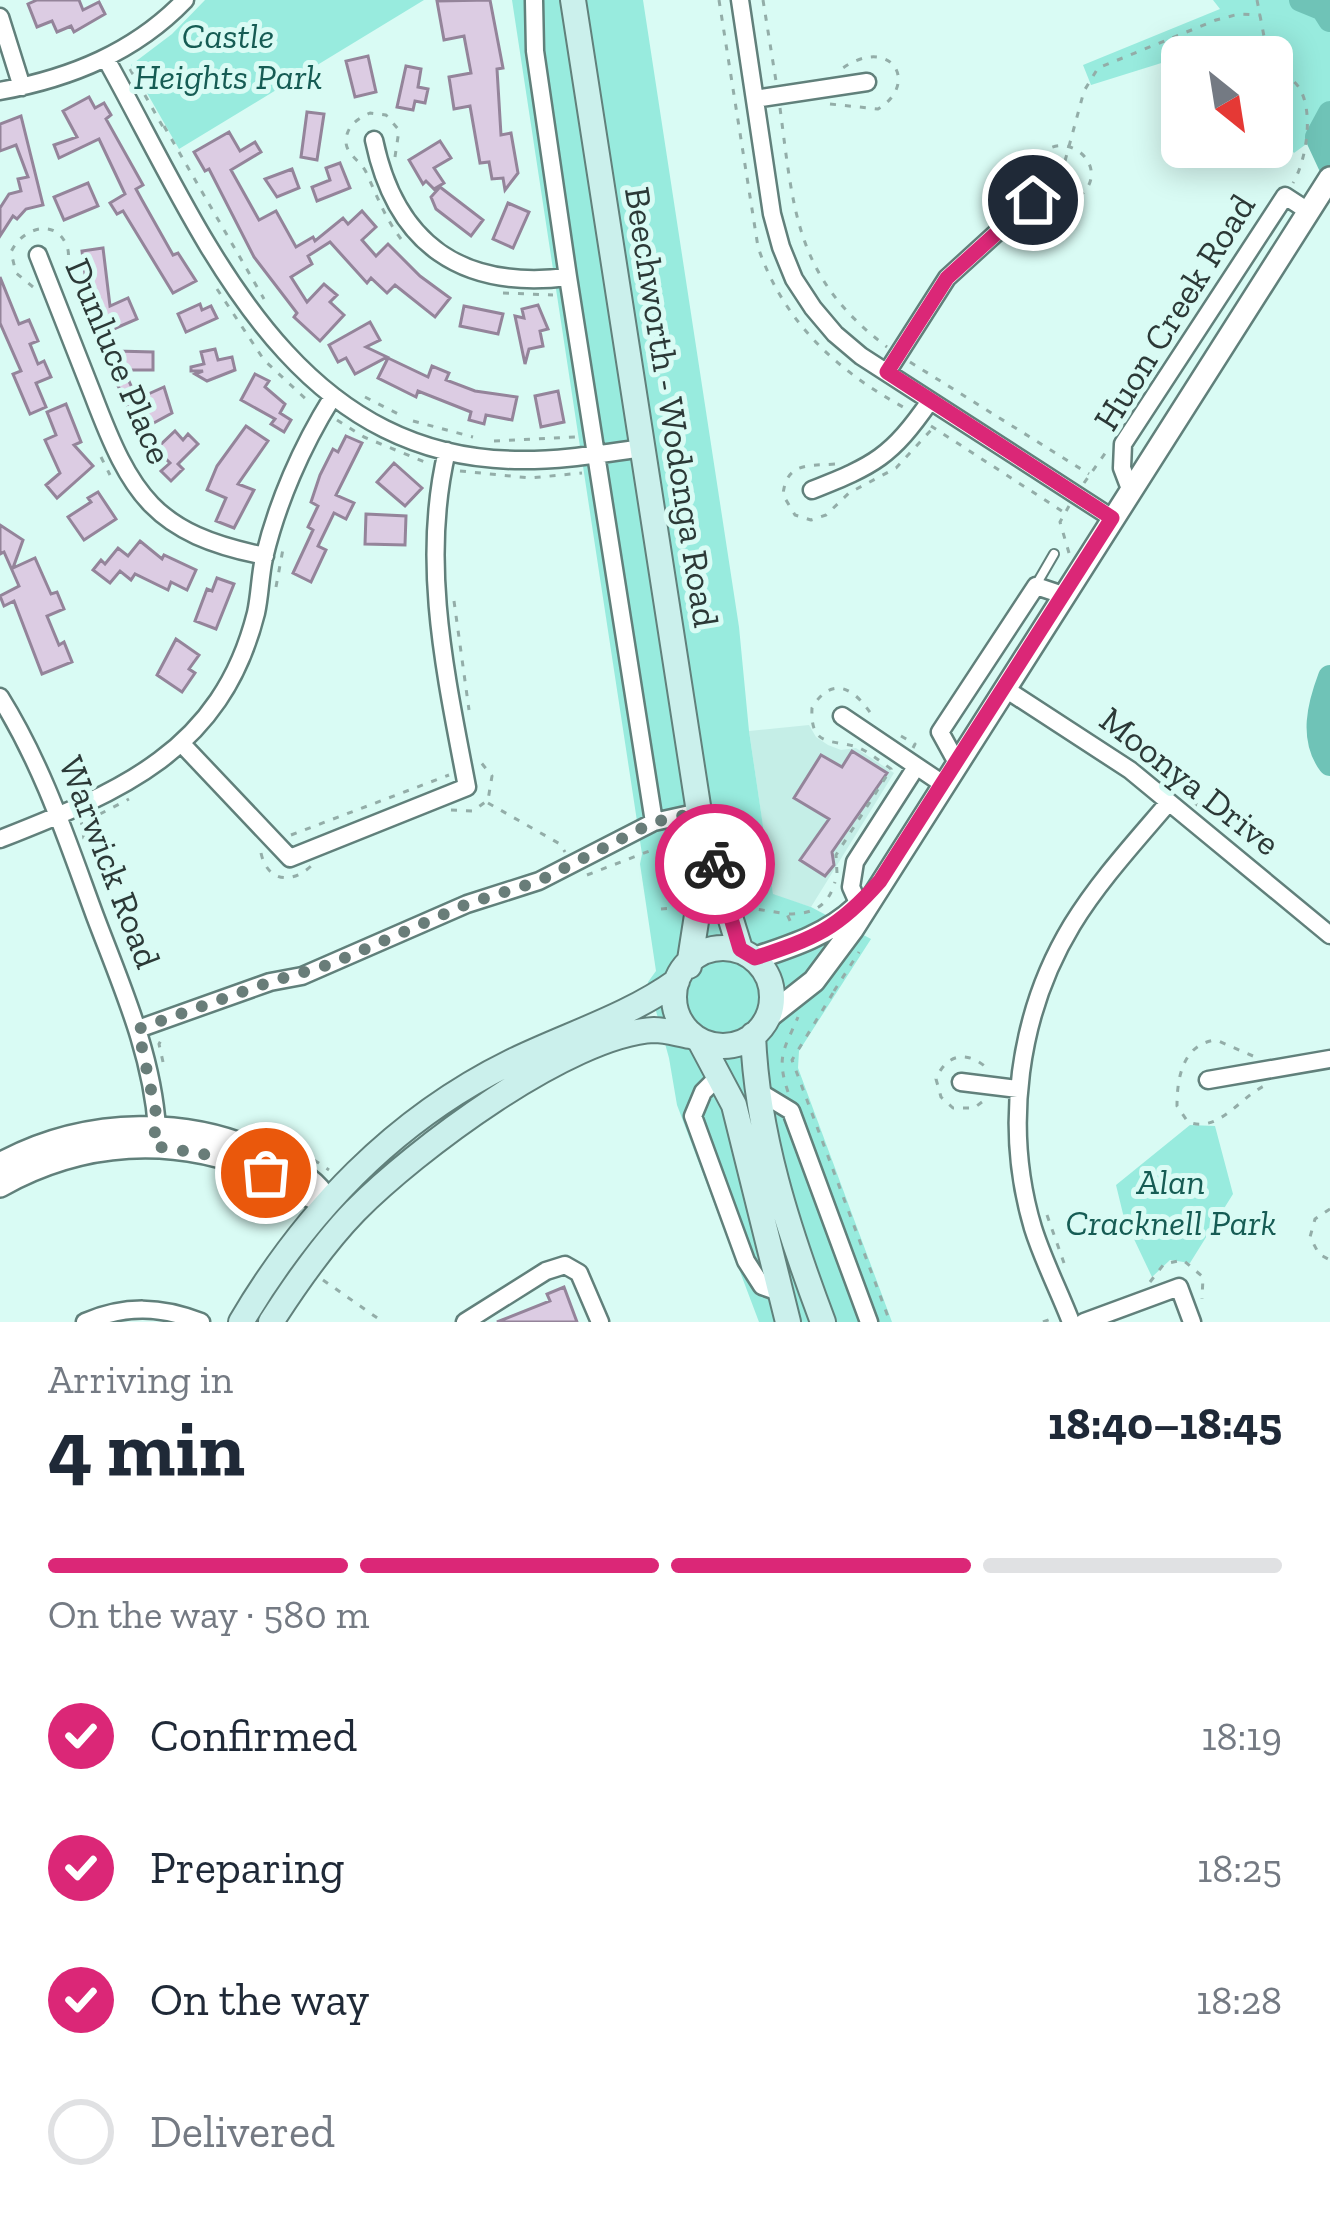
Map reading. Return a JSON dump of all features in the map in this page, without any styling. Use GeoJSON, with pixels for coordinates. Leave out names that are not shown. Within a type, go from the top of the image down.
{"type":"FeatureCollection","features":[{"type":"Feature","properties":{"kind":"main road","name":"Beechworth - Wodonga Road"},"geometry":{"type":"LineString","coordinates":[[573,0],[700,819],[748,954]]}},
{"type":"Feature","properties":{"kind":"main road","name":"Beechworth - Wodonga Road"},"geometry":{"type":"LineString","coordinates":[[683,974],[698,912],[700,819]]}},
{"type":"Feature","properties":{"kind":"main road"},"geometry":{"type":"LineString","coordinates":[[241,1322],[286,1252],[383,1146],[438,1105],[507,1064],[642,1003],[712,950],[748,954],[771,985],[760,1026],[758,1091],[795,1251],[823,1322]]}},
{"type":"Feature","properties":{"kind":"main road"},"geometry":{"type":"LineString","coordinates":[[683,974],[676,1016],[720,1075],[739,1122],[784,1321]]}},
{"type":"Feature","properties":{"kind":"main road"},"geometry":{"type":"LineString","coordinates":[[272,1322],[351,1215],[425,1145],[540,1074],[627,1034],[654,1030],[736,1042],[760,1026]]}},
{"type":"Feature","properties":{"kind":"main road"},"geometry":{"type":"LineString","coordinates":[[328,1202],[351,1215]]}},
{"type":"Feature","properties":{"kind":"street"},"geometry":{"type":"LineString","coordinates":[[0,91],[106,59],[151,32],[185,0]]}},
{"type":"Feature","properties":{"kind":"street"},"geometry":{"type":"LineString","coordinates":[[740,0],[772,214],[794,279],[835,334],[887,372],[925,409],[1112,518]]}},
{"type":"Feature","properties":{"kind":"street"},"geometry":{"type":"LineString","coordinates":[[534,1],[536,51],[568,278],[654,822]]}},
{"type":"Feature","properties":{"kind":"street"},"geometry":{"type":"LineString","coordinates":[[0,17],[22,87]]}},
{"type":"Feature","properties":{"kind":"street"},"geometry":{"type":"LineString","coordinates":[[106,59],[261,328],[332,398],[439,465],[643,448]]}},
{"type":"Feature","properties":{"kind":"street"},"geometry":{"type":"LineString","coordinates":[[755,99],[867,82]]}},
{"type":"Feature","properties":{"kind":"street"},"geometry":{"type":"LineString","coordinates":[[374,140],[391,197],[403,218],[438,253],[490,277],[568,278]]}},
{"type":"Feature","properties":{"kind":"street"},"geometry":{"type":"LineString","coordinates":[[887,372],[947,278],[1061,174]]}},
{"type":"Feature","properties":{"kind":"street","name":"Huon Creek Road"},"geometry":{"type":"LineString","coordinates":[[760,1026],[820,984],[956,761],[1328,182]]}},
{"type":"Feature","properties":{"kind":"street","name":"Huon Creek Road"},"geometry":{"type":"LineString","coordinates":[[1130,489],[1122,468],[1123,444],[1286,196],[1308,211]]}},
{"type":"Feature","properties":{"kind":"street","name":"Dunluce Place"},"geometry":{"type":"LineString","coordinates":[[38,255],[115,454],[141,495],[191,534],[265,556]]}},
{"type":"Feature","properties":{"kind":"street"},"geometry":{"type":"LineString","coordinates":[[0,839],[131,783],[182,744],[216,701],[256,614],[265,556],[284,495],[332,398]]}},
{"type":"Feature","properties":{"kind":"street"},"geometry":{"type":"LineString","coordinates":[[812,490],[888,455],[925,409]]}},
{"type":"Feature","properties":{"kind":"street"},"geometry":{"type":"LineString","coordinates":[[182,744],[290,858],[452,784],[467,787],[434,582],[439,465]]}},
{"type":"Feature","properties":{"kind":"street"},"geometry":{"type":"LineString","coordinates":[[956,761],[940,732],[1036,586],[1063,596]]}},
{"type":"Feature","properties":{"kind":"street","name":"Moonya Drive"},"geometry":{"type":"LineString","coordinates":[[1004,688],[1130,770],[1330,935]]}},
{"type":"Feature","properties":{"kind":"street","name":"Warwick Road"},"geometry":{"type":"LineString","coordinates":[[0,697],[39,764],[154,1032],[156,1137]]}},
{"type":"Feature","properties":{"kind":"street"},"geometry":{"type":"LineString","coordinates":[[842,716],[904,765],[943,784]]}},
{"type":"Feature","properties":{"kind":"street"},"geometry":{"type":"LineString","coordinates":[[859,905],[851,886],[855,862],[904,765]]}},
{"type":"Feature","properties":{"kind":"street"},"geometry":{"type":"LineString","coordinates":[[1169,802],[1096,888],[1052,961],[1028,1034],[1018,1089],[1019,1149],[1033,1227],[1074,1319],[1179,1287],[1192,1322]]}},
{"type":"Feature","properties":{"kind":"street"},"geometry":{"type":"LineString","coordinates":[[154,1032],[270,982],[321,968],[467,904],[576,871],[654,822],[700,819]]}},
{"type":"Feature","properties":{"kind":"street","name":"Huon Creek Road"},"geometry":{"type":"LineString","coordinates":[[748,954],[801,942],[839,924],[880,881]]}},
{"type":"Feature","properties":{"kind":"street"},"geometry":{"type":"LineString","coordinates":[[1208,1080],[1330,1059]]}},
{"type":"Feature","properties":{"kind":"street"},"geometry":{"type":"LineString","coordinates":[[720,1075],[703,1092],[693,1116],[746,1262],[762,1286],[779,1292]]}},
{"type":"Feature","properties":{"kind":"street"},"geometry":{"type":"LineString","coordinates":[[961,1082],[1018,1089]]}},
{"type":"Feature","properties":{"kind":"street"},"geometry":{"type":"LineString","coordinates":[[758,1091],[791,1112],[869,1322]]}},
{"type":"Feature","properties":{"kind":"street"},"geometry":{"type":"LineString","coordinates":[[0,1164],[80,1136],[156,1137],[266,1173],[304,1197],[328,1202]]}},
{"type":"Feature","properties":{"kind":"street"},"geometry":{"type":"LineString","coordinates":[[0,1186],[88,1150],[156,1137]]}},
{"type":"Feature","properties":{"kind":"street"},"geometry":{"type":"LineString","coordinates":[[465,1322],[546,1271],[565,1265],[579,1273],[600,1322]]}},
{"type":"Feature","properties":{"kind":"street"},"geometry":{"type":"LineString","coordinates":[[85,1322],[105,1314],[151,1308],[201,1322]]}},
{"type":"Feature","properties":{"kind":"lane"},"geometry":{"type":"LineString","coordinates":[[1036,586],[1054,554]]}},
{"type":"Feature","properties":{"kind":"path"},"geometry":{"type":"LineString","coordinates":[[719,0],[758,247],[791,316],[825,354],[925,409],[1065,512]]}},
{"type":"Feature","properties":{"kind":"path"},"geometry":{"type":"LineString","coordinates":[[763,0],[794,206],[813,265],[852,319],[899,355],[1089,474]]}},
{"type":"Feature","properties":{"kind":"path"},"geometry":{"type":"LineString","coordinates":[[1257,0],[1265,36]]}},
{"type":"Feature","properties":{"kind":"path"},"geometry":{"type":"LineString","coordinates":[[1061,174],[1084,91],[1098,68],[1216,20],[1261,15]]}},
{"type":"Feature","properties":{"kind":"path"},"geometry":{"type":"LineString","coordinates":[[1286,196],[1302,167],[1305,113],[1300,89],[1293,82]]}},
{"type":"Feature","properties":{"kind":"path"},"geometry":{"type":"LineString","coordinates":[[393,164],[400,135],[396,125],[379,113],[357,119],[348,132],[348,148],[401,238]]}},
{"type":"Feature","properties":{"kind":"path"},"geometry":{"type":"LineString","coordinates":[[164,126],[266,303]]}},
{"type":"Feature","properties":{"kind":"path"},"geometry":{"type":"LineString","coordinates":[[487,290],[555,294]]}},
{"type":"Feature","properties":{"kind":"path"},"geometry":{"type":"LineString","coordinates":[[363,396],[431,428],[474,437]]}},
{"type":"Feature","properties":{"kind":"path"},"geometry":{"type":"LineString","coordinates":[[490,441],[576,437]]}},
{"type":"Feature","properties":{"kind":"path"},"geometry":{"type":"LineString","coordinates":[[453,595],[472,729]]}},
{"type":"Feature","properties":{"kind":"path"},"geometry":{"type":"LineString","coordinates":[[877,721],[863,698],[849,690],[825,692],[812,708],[813,726],[825,740],[856,746],[904,765]]}},
{"type":"Feature","properties":{"kind":"path"},"geometry":{"type":"LineString","coordinates":[[728,908],[787,914],[813,911],[828,899],[836,880],[836,855],[915,744],[896,733]]}},
{"type":"Feature","properties":{"kind":"path"},"geometry":{"type":"LineString","coordinates":[[440,812],[473,811],[486,802],[492,776],[475,751]]}},
{"type":"Feature","properties":{"kind":"path"},"geometry":{"type":"LineString","coordinates":[[292,836],[452,784],[448,765]]}},
{"type":"Feature","properties":{"kind":"path"},"geometry":{"type":"LineString","coordinates":[[486,802],[560,844],[576,871],[652,850]]}},
{"type":"Feature","properties":{"kind":"path"},"geometry":{"type":"LineString","coordinates":[[76,809],[85,852]]}},
{"type":"Feature","properties":{"kind":"path"},"geometry":{"type":"LineString","coordinates":[[260,845],[264,865],[280,878],[298,877],[316,859]]}},
{"type":"Feature","properties":{"kind":"path"},"geometry":{"type":"LineString","coordinates":[[661,909],[698,912]]}},
{"type":"Feature","properties":{"kind":"path"},"geometry":{"type":"LineString","coordinates":[[787,914],[801,942]]}},
{"type":"Feature","properties":{"kind":"path"},"geometry":{"type":"LineString","coordinates":[[791,1112],[781,1051],[820,984],[860,951]]}},
{"type":"Feature","properties":{"kind":"path"},"geometry":{"type":"LineString","coordinates":[[820,984],[792,1060],[890,1322]]}},
{"type":"Feature","properties":{"kind":"path"},"geometry":{"type":"LineString","coordinates":[[154,1032],[163,1062]]}},
{"type":"Feature","properties":{"kind":"path"},"geometry":{"type":"LineString","coordinates":[[304,1155],[329,1170]]}},
{"type":"Feature","properties":{"kind":"path"},"geometry":{"type":"LineString","coordinates":[[1043,1202],[1066,1269]]}},
{"type":"Feature","properties":{"kind":"path"},"geometry":{"type":"LineString","coordinates":[[1330,1209],[1317,1216],[1310,1229],[1314,1248],[1330,1260]]}},
{"type":"Feature","properties":{"kind":"path"},"geometry":{"type":"LineString","coordinates":[[323,1280],[383,1322]]}},
{"type":"Feature","properties":{"kind":"path"},"geometry":{"type":"LineString","coordinates":[[1043,1322],[1074,1319]]}},
{"type":"Feature","properties":{"kind":"shaded area"},"geometry":{"type":"Polygon","coordinates":[[[809,725],[828,745],[856,748],[894,773],[811,907],[773,895],[749,731],[809,725]]]}},
{"type":"Feature","properties":{"kind":"green space","name":"Castle Heights Park"},"geometry":{"type":"Polygon","coordinates":[[[205,0],[424,0],[179,149],[131,65],[172,34],[205,0]]]}},
{"type":"Feature","properties":{"kind":"green space"},"geometry":{"type":"Polygon","coordinates":[[[512,0],[643,0],[739,627],[773,894],[811,907],[871,939],[799,1051],[798,1068],[892,1322],[759,1322],[677,1105],[648,982],[656,971],[642,854],[512,0]]]}},
{"type":"Feature","properties":{"kind":"green space"},"geometry":{"type":"Polygon","coordinates":[[[1213,0],[1330,0],[1330,138],[1316,137],[1293,152],[1293,36],[1161,36],[1161,63],[1091,85],[1083,65],[1220,9],[1213,0]]]}},
{"type":"Feature","properties":{"kind":"green space","name":"Alan Cracknell Park"},"geometry":{"type":"Polygon","coordinates":[[[1190,1125],[1215,1126],[1233,1194],[1190,1263],[1170,1260],[1152,1277],[1124,1218],[1116,1185],[1190,1125]]]}},
{"type":"Feature","properties":{"kind":"building"},"geometry":{"type":"Polygon","coordinates":[[[79,0],[83,10],[99,2],[105,14],[74,32],[71,26],[57,32],[52,21],[37,27],[28,4],[79,0]]]}},
{"type":"Feature","properties":{"kind":"building"},"geometry":{"type":"Polygon","coordinates":[[[490,0],[503,68],[497,69],[501,135],[511,133],[518,173],[505,190],[503,178],[492,179],[489,162],[480,163],[470,106],[454,109],[449,77],[471,73],[464,36],[444,40],[437,1],[490,0]]]}},
{"type":"Feature","properties":{"kind":"building"},"geometry":{"type":"Polygon","coordinates":[[[368,56],[376,92],[355,97],[346,61],[368,56]]]}},
{"type":"Feature","properties":{"kind":"building"},"geometry":{"type":"Polygon","coordinates":[[[406,66],[421,69],[418,87],[428,89],[425,103],[415,101],[413,110],[397,107],[406,66]]]}},
{"type":"Feature","properties":{"kind":"building"},"geometry":{"type":"Polygon","coordinates":[[[89,97],[95,108],[104,103],[111,115],[106,119],[143,185],[136,189],[173,255],[178,253],[196,281],[173,293],[123,211],[117,214],[110,203],[125,194],[99,139],[59,158],[54,145],[77,137],[63,111],[89,97]]]}},
{"type":"Feature","properties":{"kind":"building"},"geometry":{"type":"Polygon","coordinates":[[[307,112],[324,114],[317,160],[301,157],[307,112]]]}},
{"type":"Feature","properties":{"kind":"building"},"geometry":{"type":"Polygon","coordinates":[[[21,116],[43,205],[26,209],[17,219],[13,216],[0,236],[0,208],[9,194],[21,191],[18,179],[28,177],[16,145],[0,151],[0,124],[21,116]]]}},
{"type":"Feature","properties":{"kind":"building"},"geometry":{"type":"Polygon","coordinates":[[[229,132],[240,151],[255,142],[261,152],[231,170],[259,220],[276,211],[296,247],[313,237],[315,241],[343,218],[348,224],[362,211],[376,227],[362,240],[376,256],[388,244],[450,298],[435,317],[395,285],[387,293],[371,278],[367,283],[330,242],[308,256],[312,264],[291,277],[307,302],[324,284],[337,295],[330,302],[344,315],[320,341],[294,317],[297,313],[254,257],[209,169],[205,171],[194,152],[229,132]]]}},
{"type":"Feature","properties":{"kind":"building"},"geometry":{"type":"Polygon","coordinates":[[[440,141],[451,158],[434,168],[444,183],[434,189],[426,181],[423,184],[409,160],[440,141]]]}},
{"type":"Feature","properties":{"kind":"building"},"geometry":{"type":"Polygon","coordinates":[[[340,163],[350,188],[317,201],[312,187],[330,180],[326,168],[340,163]]]}},
{"type":"Feature","properties":{"kind":"building"},"geometry":{"type":"Polygon","coordinates":[[[292,169],[299,188],[277,197],[265,179],[292,169]]]}},
{"type":"Feature","properties":{"kind":"building"},"geometry":{"type":"Polygon","coordinates":[[[88,183],[98,206],[64,220],[54,197],[88,183]]]}},
{"type":"Feature","properties":{"kind":"building"},"geometry":{"type":"Polygon","coordinates":[[[440,187],[483,220],[471,236],[436,209],[431,197],[440,187]]]}},
{"type":"Feature","properties":{"kind":"building"},"geometry":{"type":"Polygon","coordinates":[[[508,203],[529,212],[513,248],[493,239],[508,203]]]}},
{"type":"Feature","properties":{"kind":"building"},"geometry":{"type":"Polygon","coordinates":[[[103,248],[110,306],[128,298],[137,319],[100,335],[90,312],[82,251],[103,248]]]}},
{"type":"Feature","properties":{"kind":"building"},"geometry":{"type":"Polygon","coordinates":[[[0,277],[19,324],[29,320],[38,341],[30,344],[38,364],[44,361],[51,377],[36,383],[46,407],[30,414],[13,374],[21,371],[0,323],[0,277]]]}},
{"type":"Feature","properties":{"kind":"building"},"geometry":{"type":"Polygon","coordinates":[[[200,304],[202,310],[211,306],[217,318],[186,332],[178,314],[200,304]]]}},
{"type":"Feature","properties":{"kind":"building"},"geometry":{"type":"Polygon","coordinates":[[[538,305],[548,329],[540,331],[543,346],[529,349],[525,364],[515,316],[524,318],[522,309],[538,305]]]}},
{"type":"Feature","properties":{"kind":"building"},"geometry":{"type":"Polygon","coordinates":[[[464,306],[503,314],[498,334],[460,326],[464,306]]]}},
{"type":"Feature","properties":{"kind":"building"},"geometry":{"type":"Polygon","coordinates":[[[370,322],[380,340],[366,347],[387,357],[355,374],[346,358],[338,362],[329,345],[370,322]]]}},
{"type":"Feature","properties":{"kind":"building"},"geometry":{"type":"Polygon","coordinates":[[[114,347],[116,351],[153,352],[153,370],[124,370],[137,399],[164,387],[172,413],[139,431],[113,375],[114,347]]]}},
{"type":"Feature","properties":{"kind":"building"},"geometry":{"type":"Polygon","coordinates":[[[215,349],[218,360],[232,357],[235,370],[207,381],[195,374],[203,371],[191,371],[191,367],[204,364],[201,352],[215,349]]]}},
{"type":"Feature","properties":{"kind":"building"},"geometry":{"type":"Polygon","coordinates":[[[388,358],[428,377],[432,366],[449,373],[446,380],[475,391],[517,397],[512,420],[486,415],[484,424],[469,420],[471,412],[418,391],[416,397],[378,378],[388,358]]]}},
{"type":"Feature","properties":{"kind":"building"},"geometry":{"type":"Polygon","coordinates":[[[255,374],[269,381],[265,387],[285,404],[280,413],[291,420],[284,432],[271,424],[275,419],[241,400],[255,374]]]}},
{"type":"Feature","properties":{"kind":"building"},"geometry":{"type":"Polygon","coordinates":[[[558,391],[564,422],[541,427],[535,396],[558,391]]]}},
{"type":"Feature","properties":{"kind":"building"},"geometry":{"type":"Polygon","coordinates":[[[66,404],[81,442],[74,445],[93,466],[57,498],[46,485],[60,473],[45,440],[56,435],[47,412],[66,404]]]}},
{"type":"Feature","properties":{"kind":"building"},"geometry":{"type":"Polygon","coordinates":[[[246,426],[268,441],[238,484],[254,490],[234,528],[216,521],[226,498],[207,490],[217,466],[246,426]]]}},
{"type":"Feature","properties":{"kind":"building"},"geometry":{"type":"Polygon","coordinates":[[[175,431],[183,440],[188,434],[198,444],[178,464],[183,469],[171,481],[161,471],[170,463],[156,449],[175,431]]]}},
{"type":"Feature","properties":{"kind":"building"},"geometry":{"type":"Polygon","coordinates":[[[346,436],[362,443],[336,495],[354,503],[346,519],[334,513],[318,546],[326,550],[311,582],[293,573],[313,530],[308,527],[318,506],[311,502],[320,475],[333,449],[338,452],[346,436]]]}},
{"type":"Feature","properties":{"kind":"building"},"geometry":{"type":"Polygon","coordinates":[[[394,463],[422,488],[405,506],[377,482],[394,463]]]}},
{"type":"Feature","properties":{"kind":"building"},"geometry":{"type":"Polygon","coordinates":[[[98,492],[116,519],[84,540],[68,517],[98,492]]]}},
{"type":"Feature","properties":{"kind":"building"},"geometry":{"type":"Polygon","coordinates":[[[366,514],[406,516],[405,545],[365,544],[366,514]]]}},
{"type":"Feature","properties":{"kind":"building"},"geometry":{"type":"Polygon","coordinates":[[[0,525],[23,540],[13,568],[35,558],[51,594],[57,592],[64,609],[47,616],[72,662],[42,674],[14,601],[4,606],[0,596],[19,586],[4,552],[0,554],[0,525]]]}},
{"type":"Feature","properties":{"kind":"building"},"geometry":{"type":"Polygon","coordinates":[[[140,541],[162,559],[164,555],[196,570],[187,590],[171,582],[168,590],[135,574],[131,580],[120,571],[110,583],[93,570],[118,548],[128,556],[140,541]]]}},
{"type":"Feature","properties":{"kind":"building"},"geometry":{"type":"Polygon","coordinates":[[[217,578],[234,584],[216,629],[195,621],[207,589],[212,591],[217,578]]]}},
{"type":"Feature","properties":{"kind":"building"},"geometry":{"type":"Polygon","coordinates":[[[176,639],[199,655],[189,669],[195,673],[182,692],[157,675],[176,639]]]}},
{"type":"Feature","properties":{"kind":"building"},"geometry":{"type":"Polygon","coordinates":[[[852,751],[887,773],[832,852],[834,865],[825,876],[800,860],[829,819],[794,798],[821,755],[842,767],[852,751]]]}},
{"type":"Feature","properties":{"kind":"building"},"geometry":{"type":"Polygon","coordinates":[[[564,1287],[577,1322],[497,1322],[550,1301],[547,1294],[564,1287]]]}},
{"type":"Feature","properties":{"kind":"waterway"},"geometry":{"type":"LineString","coordinates":[[1301,0],[1323,9],[1330,20]]}},
{"type":"Feature","properties":{"kind":"waterway"},"geometry":{"type":"LineString","coordinates":[[1330,113],[1317,137],[1330,165]]}},
{"type":"Feature","properties":{"kind":"waterway"},"geometry":{"type":"LineString","coordinates":[[1330,677],[1319,722],[1320,744],[1330,764]]}},
{"type":"Feature","properties":{"kind":"way so far"},"geometry":{"type":"LineString","coordinates":[[266,1173],[226,1158],[154,1146],[156,1113],[138,1029],[361,953],[467,904],[539,881],[654,822],[699,812],[715,864]]}},
{"type":"Feature","properties":{"kind":"route"},"geometry":{"type":"LineString","coordinates":[[715,864],[740,949],[755,958],[839,924],[880,881],[1112,518],[887,372],[947,278],[1033,200]]}}]}
